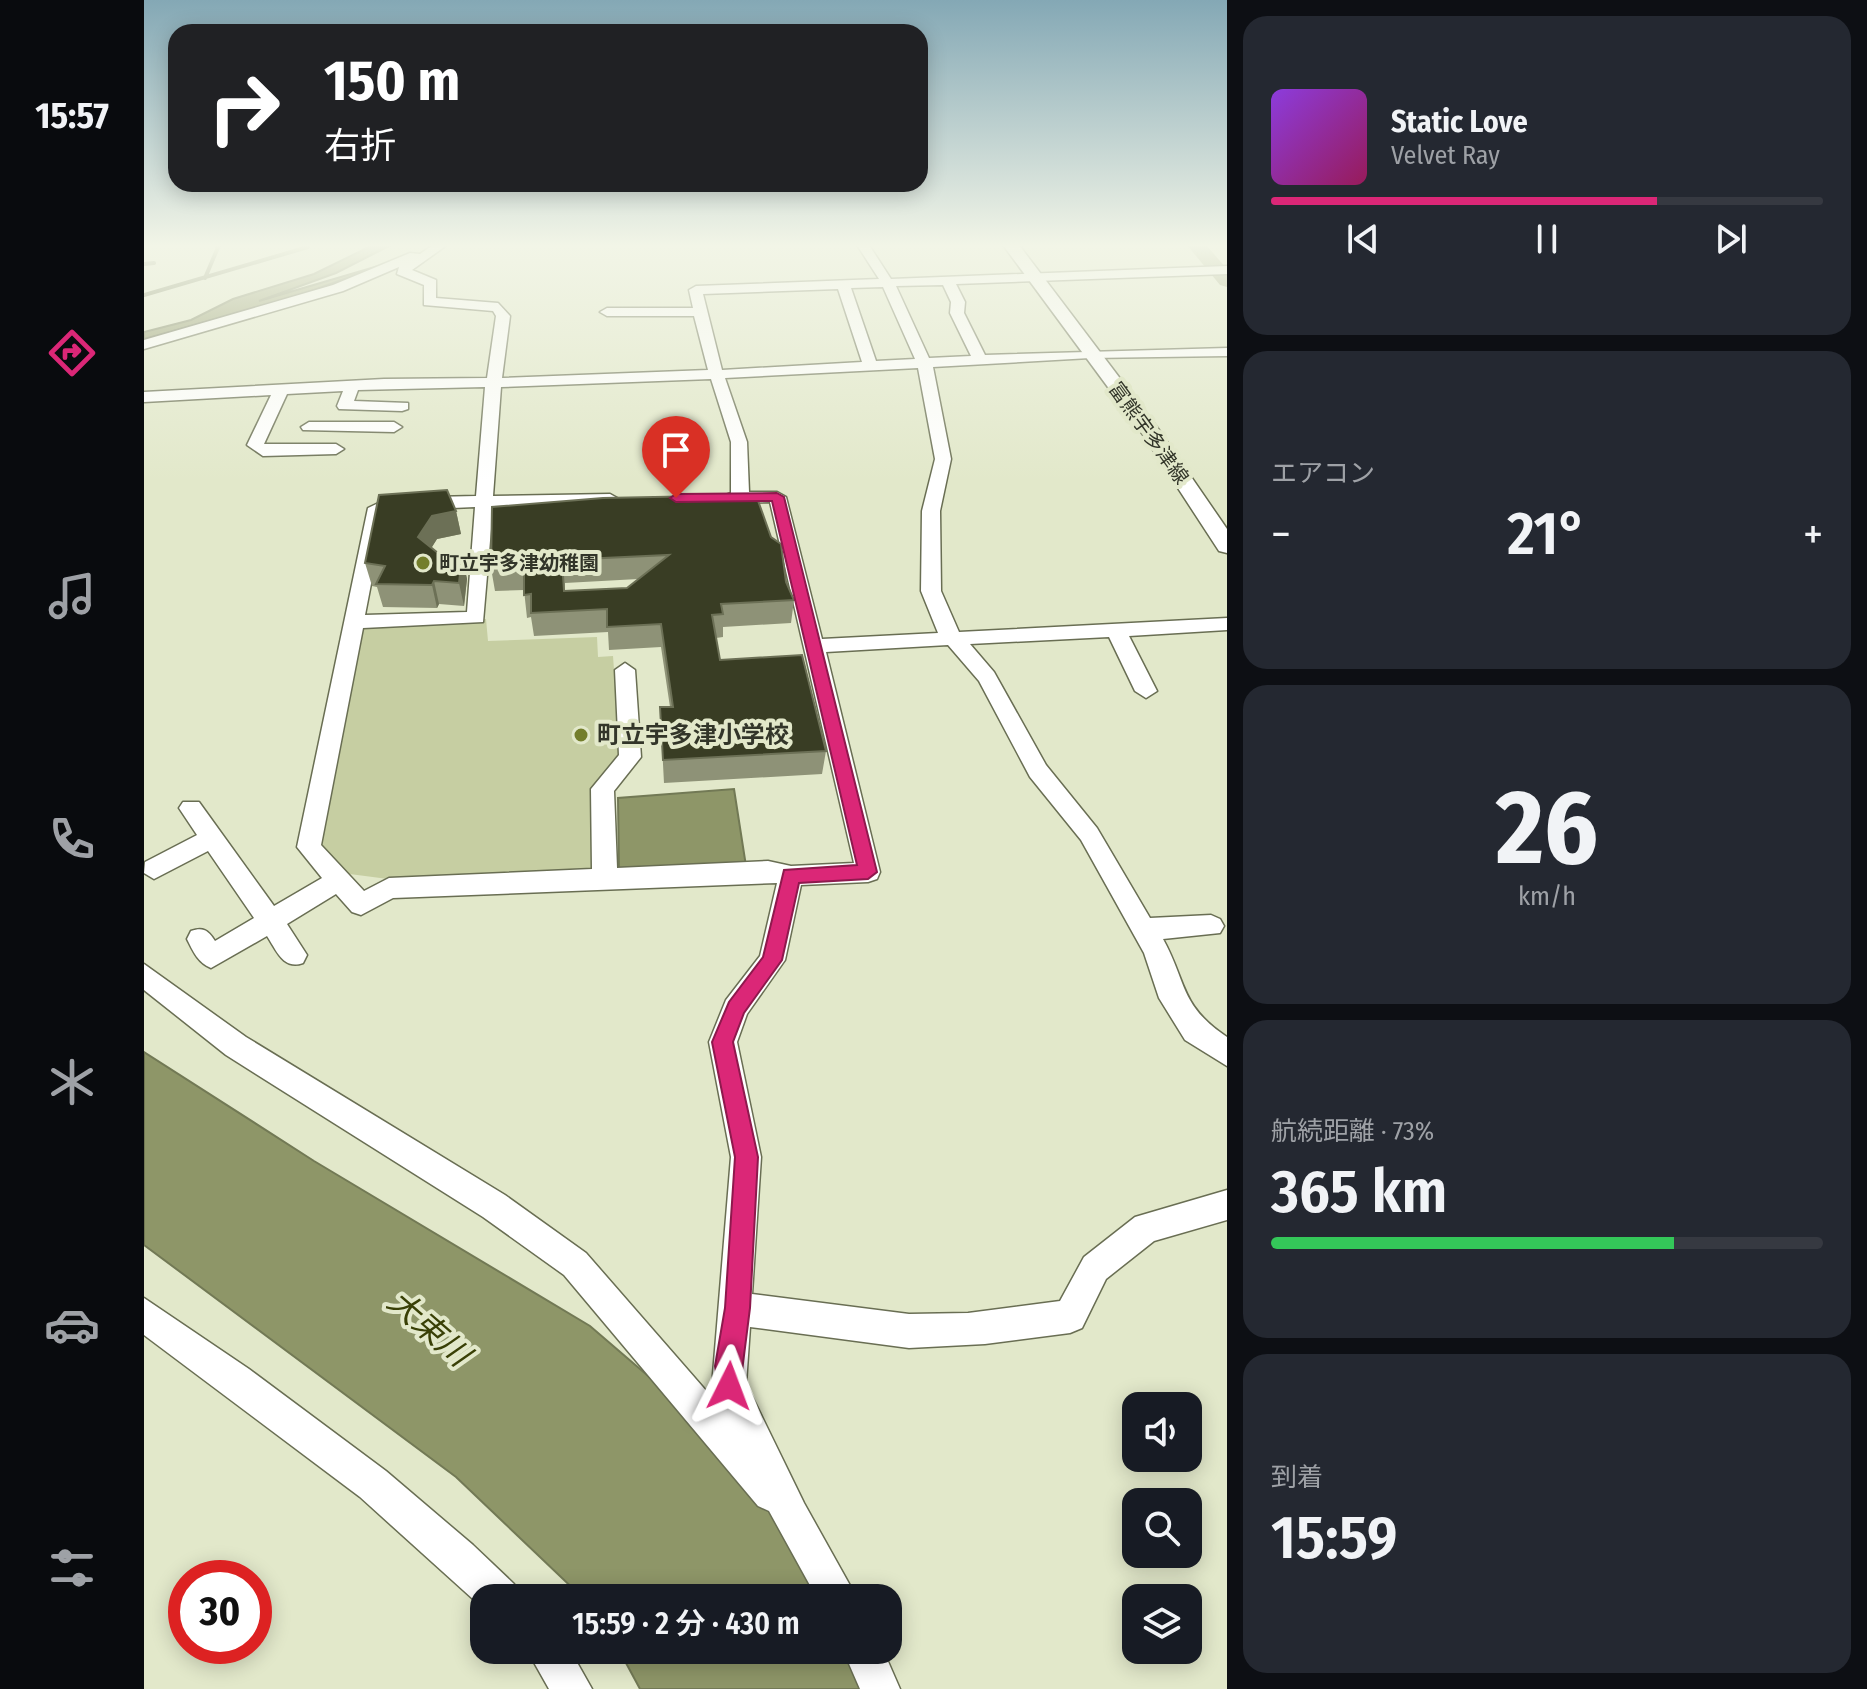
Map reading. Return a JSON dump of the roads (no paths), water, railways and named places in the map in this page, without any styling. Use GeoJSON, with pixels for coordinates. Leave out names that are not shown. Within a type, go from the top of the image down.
{"type":"FeatureCollection","features":[{"type":"Feature","properties":{"kind":"main road","name":"富熊宇多津線"},"geometry":{"type":"LineString","coordinates":[[1068,324],[1152,434],[1227,546]]}},
{"type":"Feature","properties":{"kind":"street"},"geometry":{"type":"LineString","coordinates":[[144,345],[215,324]]}},
{"type":"Feature","properties":{"kind":"street"},"geometry":{"type":"LineString","coordinates":[[352,622],[476,618],[500,324]]}},
{"type":"Feature","properties":{"kind":"street"},"geometry":{"type":"LineString","coordinates":[[703,324],[706,343],[739,442],[740,498]]}},
{"type":"Feature","properties":{"kind":"street"},"geometry":{"type":"LineString","coordinates":[[856,324],[871,368]]}},
{"type":"Feature","properties":{"kind":"street"},"geometry":{"type":"LineString","coordinates":[[906,324],[925,365],[943,459],[931,511],[931,591],[951,638],[987,677],[1038,771],[1089,834],[1156,951],[1168,990],[1195,1031],[1226,1050]]}},
{"type":"Feature","properties":{"kind":"street"},"geometry":{"type":"LineString","coordinates":[[962,324],[980,360]]}},
{"type":"Feature","properties":{"kind":"street"},"geometry":{"type":"LineString","coordinates":[[144,397],[352,386],[719,376],[1090,354],[1227,352]]}},
{"type":"Feature","properties":{"kind":"street"},"geometry":{"type":"LineString","coordinates":[[336,427],[352,386]]}},
{"type":"Feature","properties":{"kind":"street"},"geometry":{"type":"LineString","coordinates":[[281,390],[255,445],[263,451],[336,449]]}},
{"type":"Feature","properties":{"kind":"street"},"geometry":{"type":"LineString","coordinates":[[345,406],[402,406]]}},
{"type":"Feature","properties":{"kind":"street"},"geometry":{"type":"LineString","coordinates":[[309,427],[394,427]]}},
{"type":"Feature","properties":{"kind":"street"},"geometry":{"type":"LineString","coordinates":[[628,499],[389,503],[377,508],[309,847],[361,905],[389,888],[768,871],[791,876],[868,872],[777,497],[708,498]]}},
{"type":"Feature","properties":{"kind":"street"},"geometry":{"type":"LineString","coordinates":[[814,646],[1227,624]]}},
{"type":"Feature","properties":{"kind":"street"},"geometry":{"type":"LineString","coordinates":[[1116,630],[1146,691]]}},
{"type":"Feature","properties":{"kind":"street"},"geometry":{"type":"LineString","coordinates":[[605,878],[602,789],[630,757],[625,670]]}},
{"type":"Feature","properties":{"kind":"street"},"geometry":{"type":"LineString","coordinates":[[191,808],[294,955]]}},
{"type":"Feature","properties":{"kind":"street"},"geometry":{"type":"LineString","coordinates":[[154,869],[211,838]]}},
{"type":"Feature","properties":{"kind":"street"},"geometry":{"type":"LineString","coordinates":[[791,876],[772,960],[736,1008],[723,1042],[746,1157],[737,1308],[728,1366],[729,1386],[791,1516],[830,1584]]}},
{"type":"Feature","properties":{"kind":"street"},"geometry":{"type":"LineString","coordinates":[[200,939],[211,957],[338,880]]}},
{"type":"Feature","properties":{"kind":"street"},"geometry":{"type":"LineString","coordinates":[[1143,929],[1211,926]]}},
{"type":"Feature","properties":{"kind":"street"},"geometry":{"type":"LineString","coordinates":[[144,975],[236,1046],[494,1206],[575,1264],[791,1516]]}},
{"type":"Feature","properties":{"kind":"street"},"geometry":{"type":"LineString","coordinates":[[737,1308],[843,1325],[932,1331],[1005,1327],[1070,1316],[1095,1268],[1146,1228],[1227,1205]]}},
{"type":"Feature","properties":{"kind":"street"},"geometry":{"type":"LineString","coordinates":[[144,1315],[359,1472],[465,1561],[487,1584]]}},
{"type":"Feature","properties":{"kind":"street"},"geometry":{"type":"LineString","coordinates":[[556,1664],[572,1689]]}},
{"type":"Feature","properties":{"kind":"street"},"geometry":{"type":"LineString","coordinates":[[869,1664],[880,1689]]}},
{"type":"Feature","properties":{"kind":"water"},"geometry":{"type":"Polygon","coordinates":[[[176,324],[199,324],[144,339],[144,332],[176,324]]]}},
{"type":"Feature","properties":{"kind":"water"},"geometry":{"type":"Polygon","coordinates":[[[734,789],[746,866],[619,871],[618,798],[734,789]]]}},
{"type":"Feature","properties":{"kind":"water","name":"大束川"},"geometry":{"type":"Polygon","coordinates":[[[144,1052],[314,1161],[590,1326],[697,1418],[798,1547],[820,1584],[568,1584],[456,1477],[144,1245],[144,1052]]]}},
{"type":"Feature","properties":{"kind":"water"},"geometry":{"type":"Polygon","coordinates":[[[627,1664],[866,1664],[879,1689],[640,1689],[627,1664]]]}},
{"type":"Feature","properties":{"kind":"place","name":"町立宇多津幼稚園"},"geometry":{"type":"Point","coordinates":[423,563]}},
{"type":"Feature","properties":{"kind":"place","name":"町立宇多津小学校"},"geometry":{"type":"Point","coordinates":[581,735]}}]}
